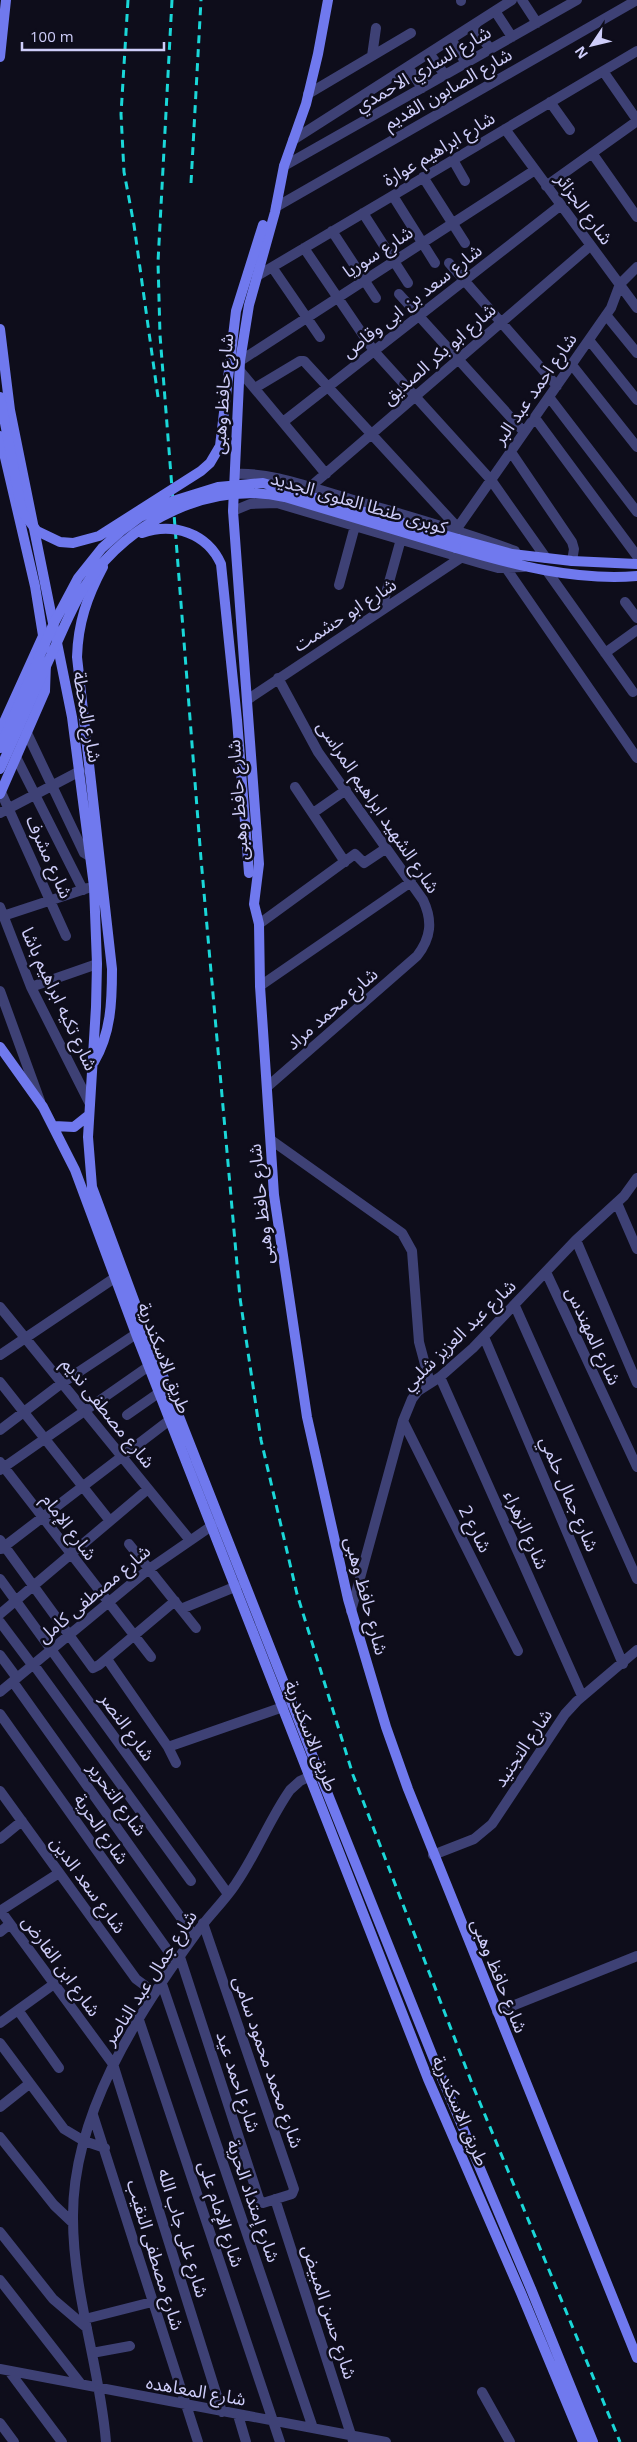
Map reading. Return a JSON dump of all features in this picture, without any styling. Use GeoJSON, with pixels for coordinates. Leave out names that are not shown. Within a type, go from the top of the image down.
{"type":"FeatureCollection","features":[{"type":"Feature","properties":{"kind":"main road"},"geometry":{"type":"LineString","coordinates":[[0,57],[6,0]]}},
{"type":"Feature","properties":{"kind":"main road","name":"شارع حافظ وهبى"},"geometry":{"type":"LineString","coordinates":[[328,0],[308,94],[284,166],[276,207],[244,326],[234,474],[233,511],[259,864],[254,904],[258,924],[260,986],[274,1195],[307,1417],[351,1611],[386,1727],[433,1855],[637,2358]]}},
{"type":"Feature","properties":{"kind":"main road"},"geometry":{"type":"LineString","coordinates":[[0,396],[22,512],[37,531],[60,542],[73,543],[99,536],[185,482],[210,463],[220,446],[236,311],[263,225],[281,179]]}},
{"type":"Feature","properties":{"kind":"main road","name":"شارع المحطة"},"geometry":{"type":"LineString","coordinates":[[0,329],[10,410],[65,682],[80,771],[91,857],[97,964],[90,1109]]}},
{"type":"Feature","properties":{"kind":"main road"},"geometry":{"type":"LineString","coordinates":[[0,436],[35,586],[44,635],[47,684],[0,793]]}},
{"type":"Feature","properties":{"kind":"main road","name":"كوبرى طنطا العلوى الجديد"},"geometry":{"type":"LineString","coordinates":[[0,748],[53,625],[78,578],[102,548],[140,517],[173,501],[218,487],[264,483],[457,536],[497,551],[572,561],[637,564]]}},
{"type":"Feature","properties":{"kind":"main road","name":"كوبرى طنطا العلوى الجديد"},"geometry":{"type":"LineString","coordinates":[[0,769],[76,600],[109,556],[129,539],[162,516],[191,503],[220,495],[256,492],[457,536],[525,567],[547,571],[637,576]]}},
{"type":"Feature","properties":{"kind":"main road"},"geometry":{"type":"LineString","coordinates":[[129,539],[150,530],[161,528],[184,531],[209,545],[221,564],[237,720],[249,873],[254,904]]}},
{"type":"Feature","properties":{"kind":"main road"},"geometry":{"type":"LineString","coordinates":[[92,1065],[99,1052],[110,1017],[112,969],[103,872],[79,678],[77,639],[85,603],[109,556]]}},
{"type":"Feature","properties":{"kind":"main road"},"geometry":{"type":"LineString","coordinates":[[0,731],[44,635]]}},
{"type":"Feature","properties":{"kind":"main road"},"geometry":{"type":"LineString","coordinates":[[47,684],[56,680],[65,682]]}},
{"type":"Feature","properties":{"kind":"main road","name":"طريق الاسكندرية"},"geometry":{"type":"LineString","coordinates":[[0,1047],[43,1107],[75,1170],[136,1334],[237,1586],[309,1776],[463,2160],[583,2442]]}},
{"type":"Feature","properties":{"kind":"main road"},"geometry":{"type":"LineString","coordinates":[[54,1126],[74,1127],[90,1109]]}},
{"type":"Feature","properties":{"kind":"main road","name":"طريق الاسكندرية"},"geometry":{"type":"LineString","coordinates":[[90,1109],[88,1154],[97,1203],[429,2048],[593,2442]]}},
{"type":"Feature","properties":{"kind":"main road"},"geometry":{"type":"LineString","coordinates":[[455,2140],[463,2141],[467,2138]]}},
{"type":"Feature","properties":{"kind":"main road"},"geometry":{"type":"LineString","coordinates":[[463,2160],[467,2155],[474,2154]]}},
{"type":"Feature","properties":{"kind":"street"},"geometry":{"type":"LineString","coordinates":[[293,140],[512,0]]}},
{"type":"Feature","properties":{"kind":"street"},"geometry":{"type":"LineString","coordinates":[[522,0],[537,23]]}},
{"type":"Feature","properties":{"kind":"street","name":"شارع الساري الاحمدي"},"geometry":{"type":"LineString","coordinates":[[284,166],[537,23],[563,3],[577,0]]}},
{"type":"Feature","properties":{"kind":"street","name":"شارع الصابون القديم"},"geometry":{"type":"LineString","coordinates":[[276,207],[636,0]]}},
{"type":"Feature","properties":{"kind":"street"},"geometry":{"type":"LineString","coordinates":[[495,11],[512,37]]}},
{"type":"Feature","properties":{"kind":"street"},"geometry":{"type":"LineString","coordinates":[[473,25],[490,49]]}},
{"type":"Feature","properties":{"kind":"street"},"geometry":{"type":"LineString","coordinates":[[372,56],[376,28]]}},
{"type":"Feature","properties":{"kind":"street"},"geometry":{"type":"LineString","coordinates":[[308,94],[411,33]]}},
{"type":"Feature","properties":{"kind":"street"},"geometry":{"type":"LineString","coordinates":[[451,40],[466,63]]}},
{"type":"Feature","properties":{"kind":"street","name":"شارع ابراهيم عوارة"},"geometry":{"type":"LineString","coordinates":[[257,276],[637,51]]}},
{"type":"Feature","properties":{"kind":"street"},"geometry":{"type":"LineString","coordinates":[[429,53],[445,75]]}},
{"type":"Feature","properties":{"kind":"street"},"geometry":{"type":"LineString","coordinates":[[408,66],[422,88]]}},
{"type":"Feature","properties":{"kind":"street"},"geometry":{"type":"LineString","coordinates":[[546,186],[637,121],[603,71]]}},
{"type":"Feature","properties":{"kind":"street"},"geometry":{"type":"LineString","coordinates":[[550,102],[570,130]]}},
{"type":"Feature","properties":{"kind":"street","name":"شارع الجزائر"},"geometry":{"type":"LineString","coordinates":[[505,129],[619,286],[637,307]]}},
{"type":"Feature","properties":{"kind":"street"},"geometry":{"type":"LineString","coordinates":[[592,153],[637,217]]}},
{"type":"Feature","properties":{"kind":"street"},"geometry":{"type":"LineString","coordinates":[[452,160],[465,181]]}},
{"type":"Feature","properties":{"kind":"street","name":"شارع سوريا"},"geometry":{"type":"LineString","coordinates":[[240,366],[307,318],[535,170]]}},
{"type":"Feature","properties":{"kind":"street"},"geometry":{"type":"LineString","coordinates":[[424,177],[465,243]]}},
{"type":"Feature","properties":{"kind":"street"},"geometry":{"type":"LineString","coordinates":[[393,196],[435,264]]}},
{"type":"Feature","properties":{"kind":"street","name":"شارع سعد بن ابى وقاص"},"geometry":{"type":"LineString","coordinates":[[283,422],[561,205]]}},
{"type":"Feature","properties":{"kind":"street"},"geometry":{"type":"LineString","coordinates":[[363,213],[408,283]]}},
{"type":"Feature","properties":{"kind":"street"},"geometry":{"type":"LineString","coordinates":[[332,231],[376,298]]}},
{"type":"Feature","properties":{"kind":"street","name":"شارع ابو بكر الصديق"},"geometry":{"type":"LineString","coordinates":[[310,487],[590,246]]}},
{"type":"Feature","properties":{"kind":"street"},"geometry":{"type":"LineString","coordinates":[[304,248],[374,351],[491,480],[546,558]]}},
{"type":"Feature","properties":{"kind":"street"},"geometry":{"type":"LineString","coordinates":[[449,263],[557,386]]}},
{"type":"Feature","properties":{"kind":"street"},"geometry":{"type":"LineString","coordinates":[[272,267],[320,337]]}},
{"type":"Feature","properties":{"kind":"street","name":"شارع احمد عبد البر"},"geometry":{"type":"LineString","coordinates":[[457,536],[491,480],[606,315],[615,301],[619,286],[637,267]]}},
{"type":"Feature","properties":{"kind":"street"},"geometry":{"type":"LineString","coordinates":[[399,294],[524,432]]}},
{"type":"Feature","properties":{"kind":"street"},"geometry":{"type":"LineString","coordinates":[[606,315],[637,353]]}},
{"type":"Feature","properties":{"kind":"street"},"geometry":{"type":"LineString","coordinates":[[589,340],[637,400]]}},
{"type":"Feature","properties":{"kind":"street"},"geometry":{"type":"LineString","coordinates":[[255,388],[298,362],[304,361],[372,434],[457,536]]}},
{"type":"Feature","properties":{"kind":"street"},"geometry":{"type":"LineString","coordinates":[[572,365],[637,447]]}},
{"type":"Feature","properties":{"kind":"street"},"geometry":{"type":"LineString","coordinates":[[240,366],[255,388],[326,474]]}},
{"type":"Feature","properties":{"kind":"street"},"geometry":{"type":"LineString","coordinates":[[549,396],[637,512]]}},
{"type":"Feature","properties":{"kind":"street"},"geometry":{"type":"LineString","coordinates":[[535,418],[637,556]]}},
{"type":"Feature","properties":{"kind":"street"},"geometry":{"type":"LineString","coordinates":[[511,452],[572,542],[574,549],[572,561]]}},
{"type":"Feature","properties":{"kind":"street"},"geometry":{"type":"LineString","coordinates":[[234,474],[258,475],[310,487],[457,536]]}},
{"type":"Feature","properties":{"kind":"street"},"geometry":{"type":"LineString","coordinates":[[233,511],[250,504],[278,503],[462,557],[506,568],[525,567]]}},
{"type":"Feature","properties":{"kind":"street"},"geometry":{"type":"LineString","coordinates":[[339,585],[355,526]]}},
{"type":"Feature","properties":{"kind":"street"},"geometry":{"type":"LineString","coordinates":[[381,610],[401,539]]}},
{"type":"Feature","properties":{"kind":"street","name":"شارع ابو حشمت"},"geometry":{"type":"LineString","coordinates":[[247,700],[462,557]]}},
{"type":"Feature","properties":{"kind":"street"},"geometry":{"type":"LineString","coordinates":[[506,568],[637,758]]}},
{"type":"Feature","properties":{"kind":"street"},"geometry":{"type":"LineString","coordinates":[[547,571],[633,692]]}},
{"type":"Feature","properties":{"kind":"street"},"geometry":{"type":"LineString","coordinates":[[625,602],[637,618]]}},
{"type":"Feature","properties":{"kind":"street"},"geometry":{"type":"LineString","coordinates":[[606,654],[637,630]]}},
{"type":"Feature","properties":{"kind":"street","name":"شارع الشهيد ابراهيم المراسى"},"geometry":{"type":"LineString","coordinates":[[278,678],[318,752],[423,900],[429,919],[427,939],[417,956]]}},
{"type":"Feature","properties":{"kind":"street"},"geometry":{"type":"LineString","coordinates":[[26,731],[84,853],[91,857]]}},
{"type":"Feature","properties":{"kind":"street"},"geometry":{"type":"LineString","coordinates":[[16,757],[83,890]]}},
{"type":"Feature","properties":{"kind":"street"},"geometry":{"type":"LineString","coordinates":[[4,811],[80,771]]}},
{"type":"Feature","properties":{"kind":"street"},"geometry":{"type":"LineString","coordinates":[[295,787],[345,862]]}},
{"type":"Feature","properties":{"kind":"street"},"geometry":{"type":"LineString","coordinates":[[313,813],[346,790]]}},
{"type":"Feature","properties":{"kind":"street","name":"شارع مشرف"},"geometry":{"type":"LineString","coordinates":[[0,793],[4,811],[51,901],[66,936]]}},
{"type":"Feature","properties":{"kind":"street"},"geometry":{"type":"LineString","coordinates":[[258,924],[356,854],[364,863],[385,848]]}},
{"type":"Feature","properties":{"kind":"street"},"geometry":{"type":"LineString","coordinates":[[260,986],[411,882]]}},
{"type":"Feature","properties":{"kind":"street"},"geometry":{"type":"LineString","coordinates":[[2,912],[51,901],[94,886]]}},
{"type":"Feature","properties":{"kind":"street","name":"شارع تكيه ابراهيم باشا"},"geometry":{"type":"LineString","coordinates":[[2,912],[32,987],[90,1109]]}},
{"type":"Feature","properties":{"kind":"street","name":"شارع محمد مراد"},"geometry":{"type":"LineString","coordinates":[[267,1087],[417,956]]}},
{"type":"Feature","properties":{"kind":"street"},"geometry":{"type":"LineString","coordinates":[[32,987],[97,964]]}},
{"type":"Feature","properties":{"kind":"street"},"geometry":{"type":"LineString","coordinates":[[0,991],[43,1107]]}},
{"type":"Feature","properties":{"kind":"street"},"geometry":{"type":"LineString","coordinates":[[271,1140],[402,1233],[412,1251],[419,1342],[430,1383]]}},
{"type":"Feature","properties":{"kind":"street","name":"شارع عبد العزيز شلبي"},"geometry":{"type":"LineString","coordinates":[[351,1611],[403,1421],[412,1399],[418,1391],[440,1377],[484,1337],[576,1240],[617,1203],[637,1178]]}},
{"type":"Feature","properties":{"kind":"street"},"geometry":{"type":"LineString","coordinates":[[617,1203],[637,1249]]}},
{"type":"Feature","properties":{"kind":"street"},"geometry":{"type":"LineString","coordinates":[[576,1240],[637,1383]]}},
{"type":"Feature","properties":{"kind":"street","name":"شارع المهندس"},"geometry":{"type":"LineString","coordinates":[[546,1272],[637,1468]]}},
{"type":"Feature","properties":{"kind":"street"},"geometry":{"type":"LineString","coordinates":[[0,1355],[25,1336],[116,1277]]}},
{"type":"Feature","properties":{"kind":"street"},"geometry":{"type":"LineString","coordinates":[[515,1306],[637,1579]]}},
{"type":"Feature","properties":{"kind":"street","name":"شارع مصطفى نديم"},"geometry":{"type":"LineString","coordinates":[[0,1307],[190,1539]]}},
{"type":"Feature","properties":{"kind":"street"},"geometry":{"type":"LineString","coordinates":[[0,1430],[62,1383],[136,1334]]}},
{"type":"Feature","properties":{"kind":"street","name":"شارع جمال حلمي"},"geometry":{"type":"LineString","coordinates":[[484,1337],[623,1664]]}},
{"type":"Feature","properties":{"kind":"street"},"geometry":{"type":"LineString","coordinates":[[1,1466],[149,1366]]}},
{"type":"Feature","properties":{"kind":"street","name":"شارع الزهراء"},"geometry":{"type":"LineString","coordinates":[[440,1377],[582,1696]]}},
{"type":"Feature","properties":{"kind":"street"},"geometry":{"type":"LineString","coordinates":[[0,1382],[110,1521]]}},
{"type":"Feature","properties":{"kind":"street"},"geometry":{"type":"LineString","coordinates":[[127,1415],[160,1392]]}},
{"type":"Feature","properties":{"kind":"street"},"geometry":{"type":"LineString","coordinates":[[171,1419],[2,1545],[90,1666],[96,1668],[134,1636],[178,1605],[237,1586]]}},
{"type":"Feature","properties":{"kind":"street","name":"شارع 2"},"geometry":{"type":"LineString","coordinates":[[403,1421],[518,1651]]}},
{"type":"Feature","properties":{"kind":"street","name":"شارع الإمام"},"geometry":{"type":"LineString","coordinates":[[1,1466],[151,1657]]}},
{"type":"Feature","properties":{"kind":"street"},"geometry":{"type":"LineString","coordinates":[[0,1614],[148,1489]]}},
{"type":"Feature","properties":{"kind":"street","name":"شارع مصطفى كامل"},"geometry":{"type":"LineString","coordinates":[[0,1692],[149,1569],[213,1525]]}},
{"type":"Feature","properties":{"kind":"street"},"geometry":{"type":"LineString","coordinates":[[129,1544],[196,1628]]}},
{"type":"Feature","properties":{"kind":"street","name":"شارع النصر"},"geometry":{"type":"LineString","coordinates":[[0,1580],[228,1894]]}},
{"type":"Feature","properties":{"kind":"street"},"geometry":{"type":"LineString","coordinates":[[0,1622],[34,1665],[191,1881]]}},
{"type":"Feature","properties":{"kind":"street","name":"شارع التجنيد"},"geometry":{"type":"LineString","coordinates":[[433,1855],[474,1839],[492,1824],[558,1723],[582,1696],[623,1664],[637,1650]]}},
{"type":"Feature","properties":{"kind":"street","name":"شارع التحرير"},"geometry":{"type":"LineString","coordinates":[[0,1656],[194,1936]]}},
{"type":"Feature","properties":{"kind":"street"},"geometry":{"type":"LineString","coordinates":[[107,1659],[168,1747],[176,1763]]}},
{"type":"Feature","properties":{"kind":"street"},"geometry":{"type":"LineString","coordinates":[[168,1747],[283,1707]]}},
{"type":"Feature","properties":{"kind":"street","name":"شارع الحرية"},"geometry":{"type":"LineString","coordinates":[[0,1714],[178,1960]]}},
{"type":"Feature","properties":{"kind":"street","name":"شارع جمال عبد الناصر"},"geometry":{"type":"LineString","coordinates":[[106,2442],[99,2388],[74,2248],[73,2223],[76,2178],[84,2141],[113,2064],[138,2017],[203,1923],[228,1894],[290,1790],[309,1776],[319,1772]]}},
{"type":"Feature","properties":{"kind":"street","name":"شارع سعد الدين"},"geometry":{"type":"LineString","coordinates":[[0,1791],[136,1979],[155,1993]]}},
{"type":"Feature","properties":{"kind":"street"},"geometry":{"type":"LineString","coordinates":[[0,1839],[22,1821]]}},
{"type":"Feature","properties":{"kind":"street"},"geometry":{"type":"LineString","coordinates":[[0,1911],[59,1873]]}},
{"type":"Feature","properties":{"kind":"street","name":"شارع ابن الفارض"},"geometry":{"type":"LineString","coordinates":[[0,1911],[113,2064]]}},
{"type":"Feature","properties":{"kind":"street","name":"شارع محمد محمود سامى"},"geometry":{"type":"LineString","coordinates":[[203,1923],[294,2190],[292,2194],[275,2199]]}},
{"type":"Feature","properties":{"kind":"street"},"geometry":{"type":"LineString","coordinates":[[0,1932],[10,1924]]}},
{"type":"Feature","properties":{"kind":"street"},"geometry":{"type":"LineString","coordinates":[[497,2012],[637,1956]]}},
{"type":"Feature","properties":{"kind":"street","name":"شارع احمد عيد"},"geometry":{"type":"LineString","coordinates":[[178,1960],[259,2199],[264,2203],[275,2199]]}},
{"type":"Feature","properties":{"kind":"street"},"geometry":{"type":"LineString","coordinates":[[0,2023],[54,1984]]}},
{"type":"Feature","properties":{"kind":"street","name":"شارع إمتداد الحرية"},"geometry":{"type":"LineString","coordinates":[[162,1984],[313,2428]]}},
{"type":"Feature","properties":{"kind":"street"},"geometry":{"type":"LineString","coordinates":[[18,2010],[59,2068]]}},
{"type":"Feature","properties":{"kind":"street","name":"شارع الإمام على"},"geometry":{"type":"LineString","coordinates":[[138,2017],[280,2442]]}},
{"type":"Feature","properties":{"kind":"street"},"geometry":{"type":"LineString","coordinates":[[0,2043],[64,2129],[84,2141],[105,2148]]}},
{"type":"Feature","properties":{"kind":"street","name":"شارع على جاب الله"},"geometry":{"type":"LineString","coordinates":[[113,2064],[222,2412]]}},
{"type":"Feature","properties":{"kind":"street"},"geometry":{"type":"LineString","coordinates":[[0,2107],[29,2084]]}},
{"type":"Feature","properties":{"kind":"street","name":"شارع مصطفى النقيب"},"geometry":{"type":"LineString","coordinates":[[93,2115],[198,2442]]}},
{"type":"Feature","properties":{"kind":"street"},"geometry":{"type":"LineString","coordinates":[[0,2137],[54,2205],[73,2223]]}},
{"type":"Feature","properties":{"kind":"street","name":"شارع حسن المبيض"},"geometry":{"type":"LineString","coordinates":[[275,2199],[353,2439]]}},
{"type":"Feature","properties":{"kind":"street"},"geometry":{"type":"LineString","coordinates":[[0,2232],[53,2299],[86,2323],[152,2302]]}},
{"type":"Feature","properties":{"kind":"street"},"geometry":{"type":"LineString","coordinates":[[0,2280],[81,2384]]}},
{"type":"Feature","properties":{"kind":"street"},"geometry":{"type":"LineString","coordinates":[[92,2353],[130,2346]]}},
{"type":"Feature","properties":{"kind":"street"},"geometry":{"type":"LineString","coordinates":[[5,2370],[62,2442]]}},
{"type":"Feature","properties":{"kind":"street","name":"شارع المعاهده"},"geometry":{"type":"LineString","coordinates":[[5,2370],[186,2406],[313,2428],[353,2439],[386,2442]]}},
{"type":"Feature","properties":{"kind":"street"},"geometry":{"type":"LineString","coordinates":[[482,2392],[510,2442]]}},
{"type":"Feature","properties":{"kind":"street"},"geometry":{"type":"LineString","coordinates":[[238,2415],[246,2442]]}},
{"type":"Feature","properties":{"kind":"street"},"geometry":{"type":"LineString","coordinates":[[0,2423],[14,2442]]}},
{"type":"Feature","properties":{"kind":"railway"},"geometry":{"type":"LineString","coordinates":[[128,0],[121,114],[124,172],[134,225],[158,397]]}},
{"type":"Feature","properties":{"kind":"railway"},"geometry":{"type":"LineString","coordinates":[[172,0],[158,262],[160,335],[201,859],[240,1298],[261,1440],[297,1594],[353,1775],[473,2086],[620,2442]]}},
{"type":"Feature","properties":{"kind":"railway"},"geometry":{"type":"LineString","coordinates":[[191,183],[201,0]]}}]}
